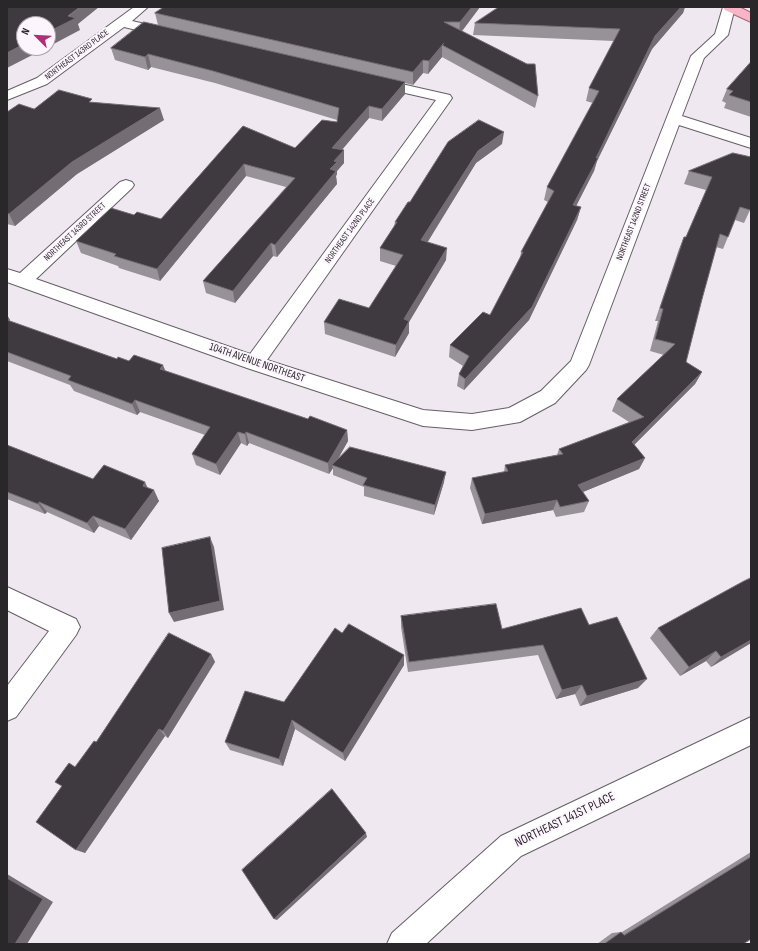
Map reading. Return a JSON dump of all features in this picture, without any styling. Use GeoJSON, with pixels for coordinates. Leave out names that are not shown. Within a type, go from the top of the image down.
{"type":"FeatureCollection","features":[{"type":"Feature","properties":{"kind":"main road"},"geometry":{"type":"LineString","coordinates":[[729,7],[751,18]]}},
{"type":"Feature","properties":{"kind":"street","name":"NORTHEAST 143RD PLACE"},"geometry":{"type":"LineString","coordinates":[[7,96],[42,81],[142,7]]}},
{"type":"Feature","properties":{"kind":"street","name":"NORTHEAST 142ND STREET"},"geometry":{"type":"LineString","coordinates":[[513,416],[548,397],[579,365],[698,56],[721,35],[729,7]]}},
{"type":"Feature","properties":{"kind":"street"},"geometry":{"type":"LineString","coordinates":[[121,22],[183,37]]}},
{"type":"Feature","properties":{"kind":"street","name":"NORTHEAST 142ND PLACE"},"geometry":{"type":"LineString","coordinates":[[254,363],[445,98],[360,78]]}},
{"type":"Feature","properties":{"kind":"street"},"geometry":{"type":"LineString","coordinates":[[674,118],[751,143]]}},
{"type":"Feature","properties":{"kind":"street","name":"NORTHEAST 143RD STREET"},"geometry":{"type":"LineString","coordinates":[[15,278],[126,185]]}},
{"type":"Feature","properties":{"kind":"street","name":"104TH AVENUE NORTHEAST"},"geometry":{"type":"LineString","coordinates":[[15,278],[254,363],[423,418],[472,422],[513,416]]}},
{"type":"Feature","properties":{"kind":"street"},"geometry":{"type":"LineString","coordinates":[[7,598],[68,627],[7,708]]}},
{"type":"Feature","properties":{"kind":"street","name":"NORTHEAST 141ST PLACE"},"geometry":{"type":"LineString","coordinates":[[403,944],[511,846],[751,731]]}},
{"type":"Feature","properties":{"kind":"building"},"geometry":{"type":"Polygon","coordinates":[[[7,7],[80,7],[68,16],[76,18],[56,28],[56,16],[16,16],[16,48],[7,53],[7,7]]]}},
{"type":"Feature","properties":{"kind":"building"},"geometry":{"type":"Polygon","coordinates":[[[164,7],[472,7],[460,22],[444,22],[527,64],[535,64],[538,96],[442,45],[429,61],[423,60],[413,72],[155,13],[164,7]]]}},
{"type":"Feature","properties":{"kind":"building"},"geometry":{"type":"Polygon","coordinates":[[[499,7],[681,7],[655,36],[596,158],[598,158],[573,205],[581,207],[532,307],[465,379],[459,374],[469,356],[450,345],[483,312],[490,315],[523,252],[521,252],[554,191],[547,187],[599,91],[589,88],[620,29],[475,23],[499,7]]]}},
{"type":"Feature","properties":{"kind":"building"},"geometry":{"type":"Polygon","coordinates":[[[144,22],[405,82],[382,109],[369,106],[332,148],[344,150],[334,161],[337,162],[330,169],[336,171],[275,245],[271,243],[233,291],[203,281],[295,178],[244,164],[157,269],[114,256],[116,254],[76,241],[111,208],[134,215],[137,212],[161,219],[243,126],[295,148],[322,120],[337,122],[339,108],[213,71],[148,54],[145,57],[111,48],[144,22]]]}},
{"type":"Feature","properties":{"kind":"building"},"geometry":{"type":"Polygon","coordinates":[[[751,62],[751,102],[729,95],[733,91],[727,89],[751,62]]]}},
{"type":"Feature","properties":{"kind":"building"},"geometry":{"type":"Polygon","coordinates":[[[59,90],[92,99],[89,102],[160,108],[72,162],[9,214],[7,213],[7,112],[19,104],[34,109],[59,90]]]}},
{"type":"Feature","properties":{"kind":"building"},"geometry":{"type":"Polygon","coordinates":[[[479,120],[504,132],[478,151],[421,240],[447,248],[404,319],[409,321],[396,345],[324,322],[339,299],[369,308],[403,255],[380,248],[397,222],[395,222],[408,202],[410,202],[448,142],[479,120]]]}},
{"type":"Feature","properties":{"kind":"building"},"geometry":{"type":"Polygon","coordinates":[[[733,153],[751,157],[751,208],[750,210],[740,207],[728,237],[720,234],[686,362],[702,372],[632,442],[645,458],[578,485],[589,501],[560,507],[557,500],[485,514],[472,478],[508,471],[505,465],[563,454],[559,449],[644,417],[617,399],[675,344],[655,339],[663,309],[660,308],[684,237],[686,237],[712,177],[689,171],[733,153]]]}},
{"type":"Feature","properties":{"kind":"building"},"geometry":{"type":"Polygon","coordinates":[[[7,320],[117,359],[118,357],[129,361],[134,355],[163,365],[160,369],[308,419],[310,416],[347,430],[328,463],[246,432],[245,434],[238,432],[216,464],[192,454],[210,427],[135,400],[132,404],[68,380],[71,376],[7,352],[7,320]]]}},
{"type":"Feature","properties":{"kind":"building"},"geometry":{"type":"Polygon","coordinates":[[[7,445],[93,479],[104,465],[145,482],[143,486],[154,490],[125,529],[93,516],[87,523],[39,502],[38,504],[7,492],[7,445]]]}},
{"type":"Feature","properties":{"kind":"building"},"geometry":{"type":"Polygon","coordinates":[[[350,447],[446,472],[435,505],[363,485],[367,478],[332,465],[350,447]]]}},
{"type":"Feature","properties":{"kind":"building"},"geometry":{"type":"Polygon","coordinates":[[[210,537],[220,601],[169,613],[162,548],[210,537]]]}},
{"type":"Feature","properties":{"kind":"building"},"geometry":{"type":"Polygon","coordinates":[[[751,578],[751,640],[721,657],[716,651],[689,667],[658,628],[751,578]]]}},
{"type":"Feature","properties":{"kind":"building"},"geometry":{"type":"Polygon","coordinates":[[[496,604],[502,629],[581,608],[589,625],[617,617],[647,679],[587,696],[582,685],[562,690],[543,645],[409,662],[401,616],[496,604]]]}},
{"type":"Feature","properties":{"kind":"building"},"geometry":{"type":"Polygon","coordinates":[[[349,624],[404,655],[343,753],[292,720],[279,759],[225,742],[245,691],[284,702],[335,628],[342,633],[349,624]]]}},
{"type":"Feature","properties":{"kind":"building"},"geometry":{"type":"Polygon","coordinates":[[[169,633],[211,654],[163,731],[159,729],[76,850],[36,822],[62,786],[55,782],[69,763],[75,767],[94,741],[96,742],[169,633]]]}},
{"type":"Feature","properties":{"kind":"building"},"geometry":{"type":"Polygon","coordinates":[[[332,789],[366,833],[274,919],[242,870],[332,789]]]}},
{"type":"Feature","properties":{"kind":"building"},"geometry":{"type":"Polygon","coordinates":[[[751,857],[751,939],[743,944],[604,944],[621,932],[624,935],[751,857]]]}},
{"type":"Feature","properties":{"kind":"building"},"geometry":{"type":"Polygon","coordinates":[[[7,878],[43,899],[15,944],[7,944],[7,878]]]}}]}
